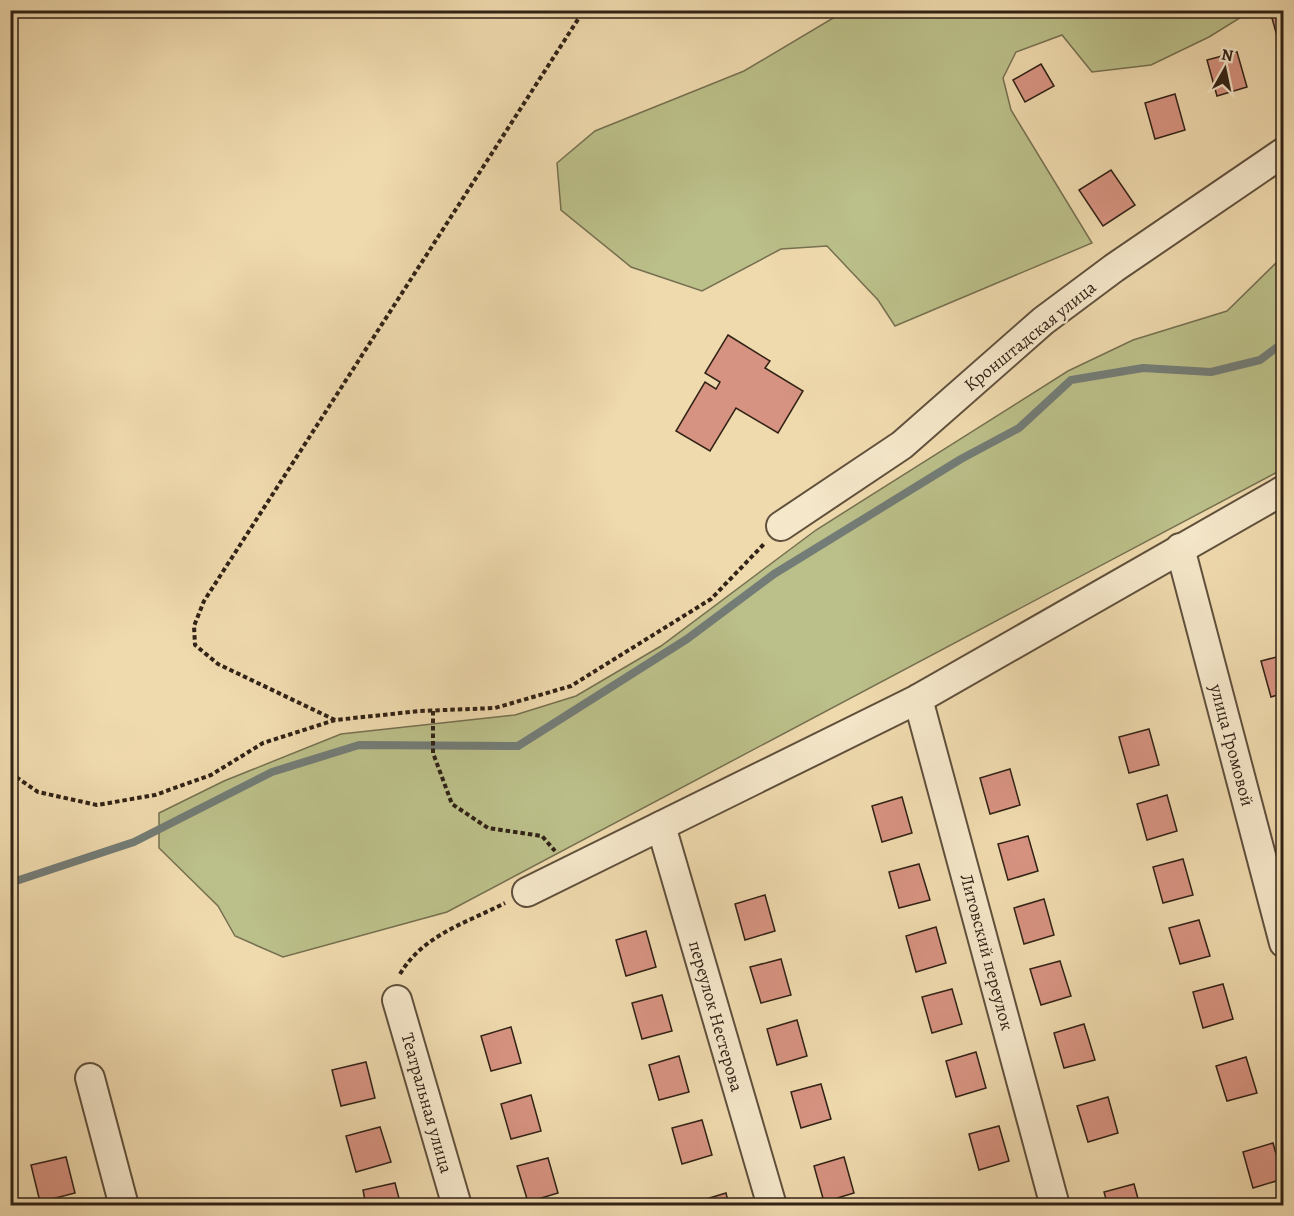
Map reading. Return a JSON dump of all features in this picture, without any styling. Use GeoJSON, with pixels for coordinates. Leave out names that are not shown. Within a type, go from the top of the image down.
{"type":"FeatureCollection","features":[{"type":"Feature","properties":{"kind":"street","name":"Кронштадская улица"},"geometry":{"type":"LineString","coordinates":[[781,526],[902,445],[1043,321],[1106,274],[1284,152]]}},
{"type":"Feature","properties":{"kind":"street"},"geometry":{"type":"LineString","coordinates":[[527,892],[918,699],[1284,490]]}},
{"type":"Feature","properties":{"kind":"street","name":"улица Громовой"},"geometry":{"type":"LineString","coordinates":[[1180,548],[1284,943]]}},
{"type":"Feature","properties":{"kind":"street","name":"Литовский переулок"},"geometry":{"type":"LineString","coordinates":[[918,699],[1055,1206]]}},
{"type":"Feature","properties":{"kind":"street","name":"переулок Нестерова"},"geometry":{"type":"LineString","coordinates":[[661,826],[772,1206]]}},
{"type":"Feature","properties":{"kind":"street","name":"Театральная улица"},"geometry":{"type":"LineString","coordinates":[[398,1000],[457,1206]]}},
{"type":"Feature","properties":{"kind":"street"},"geometry":{"type":"LineString","coordinates":[[90,1078],[124,1206]]}},
{"type":"Feature","properties":{"kind":"path"},"geometry":{"type":"LineString","coordinates":[[335,720],[218,664],[195,645],[194,626],[204,601],[584,10]]}},
{"type":"Feature","properties":{"kind":"path"},"geometry":{"type":"LineString","coordinates":[[10,773],[38,792],[97,806],[155,795],[211,776],[263,743],[335,720],[495,708],[571,686],[711,599],[781,526]]}},
{"type":"Feature","properties":{"kind":"path"},"geometry":{"type":"LineString","coordinates":[[433,711],[433,753],[452,804],[488,828],[542,836],[571,870]]}},
{"type":"Feature","properties":{"kind":"path"},"geometry":{"type":"LineString","coordinates":[[398,1000],[398,978],[410,956],[428,941],[527,892]]}},
{"type":"Feature","properties":{"kind":"green space"},"geometry":{"type":"Polygon","coordinates":[[[845,11],[1251,11],[1209,37],[1151,65],[1092,72],[1062,35],[1016,52],[1003,78],[1011,110],[1092,243],[895,326],[878,300],[827,246],[781,249],[702,291],[631,267],[561,210],[557,163],[595,131],[744,71],[845,11]]]}},
{"type":"Feature","properties":{"kind":"green space"},"geometry":{"type":"Polygon","coordinates":[[[1283,251],[1283,469],[447,912],[283,957],[235,936],[218,906],[159,848],[159,813],[224,781],[341,734],[515,715],[576,696],[661,646],[816,530],[1068,371],[1133,340],[1227,311],[1279,260],[1283,251]]]}},
{"type":"Feature","properties":{"kind":"building"},"geometry":{"type":"Polygon","coordinates":[[[1284,10],[1284,45],[1280,47],[1270,11],[1284,10]]]}},
{"type":"Feature","properties":{"kind":"building"},"geometry":{"type":"Polygon","coordinates":[[[1237,52],[1247,87],[1217,96],[1207,60],[1237,52]]]}},
{"type":"Feature","properties":{"kind":"building"},"geometry":{"type":"Polygon","coordinates":[[[1041,64],[1054,86],[1025,102],[1013,80],[1041,64]]]}},
{"type":"Feature","properties":{"kind":"building"},"geometry":{"type":"Polygon","coordinates":[[[1175,94],[1185,130],[1155,139],[1145,103],[1175,94]]]}},
{"type":"Feature","properties":{"kind":"building"},"geometry":{"type":"Polygon","coordinates":[[[1111,170],[1135,205],[1103,226],[1079,190],[1111,170]]]}},
{"type":"Feature","properties":{"kind":"building"},"geometry":{"type":"Polygon","coordinates":[[[728,335],[770,361],[765,368],[803,391],[778,433],[736,408],[710,451],[676,431],[705,382],[716,389],[720,382],[705,373],[728,335]]]}},
{"type":"Feature","properties":{"kind":"building"},"geometry":{"type":"Polygon","coordinates":[[[1284,655],[1284,693],[1271,697],[1261,661],[1284,655]]]}},
{"type":"Feature","properties":{"kind":"building"},"geometry":{"type":"Polygon","coordinates":[[[1149,729],[1159,765],[1129,773],[1119,737],[1149,729]]]}},
{"type":"Feature","properties":{"kind":"building"},"geometry":{"type":"Polygon","coordinates":[[[1010,769],[1020,805],[990,814],[980,778],[1010,769]]]}},
{"type":"Feature","properties":{"kind":"building"},"geometry":{"type":"Polygon","coordinates":[[[1167,795],[1177,831],[1147,840],[1137,804],[1167,795]]]}},
{"type":"Feature","properties":{"kind":"building"},"geometry":{"type":"Polygon","coordinates":[[[902,797],[912,833],[882,842],[872,806],[902,797]]]}},
{"type":"Feature","properties":{"kind":"building"},"geometry":{"type":"Polygon","coordinates":[[[1028,836],[1038,871],[1008,880],[998,844],[1028,836]]]}},
{"type":"Feature","properties":{"kind":"building"},"geometry":{"type":"Polygon","coordinates":[[[1183,859],[1193,895],[1163,903],[1153,867],[1183,859]]]}},
{"type":"Feature","properties":{"kind":"building"},"geometry":{"type":"Polygon","coordinates":[[[919,864],[930,900],[899,908],[889,872],[919,864]]]}},
{"type":"Feature","properties":{"kind":"building"},"geometry":{"type":"Polygon","coordinates":[[[765,895],[775,931],[745,940],[735,904],[765,895]]]}},
{"type":"Feature","properties":{"kind":"building"},"geometry":{"type":"Polygon","coordinates":[[[1044,899],[1054,935],[1024,944],[1014,908],[1044,899]]]}},
{"type":"Feature","properties":{"kind":"building"},"geometry":{"type":"Polygon","coordinates":[[[1199,920],[1210,956],[1180,964],[1169,928],[1199,920]]]}},
{"type":"Feature","properties":{"kind":"building"},"geometry":{"type":"Polygon","coordinates":[[[936,927],[946,963],[916,972],[906,936],[936,927]]]}},
{"type":"Feature","properties":{"kind":"building"},"geometry":{"type":"Polygon","coordinates":[[[646,931],[656,967],[626,976],[616,940],[646,931]]]}},
{"type":"Feature","properties":{"kind":"building"},"geometry":{"type":"Polygon","coordinates":[[[781,959],[791,995],[761,1003],[750,967],[781,959]]]}},
{"type":"Feature","properties":{"kind":"building"},"geometry":{"type":"Polygon","coordinates":[[[1060,961],[1071,996],[1041,1005],[1030,969],[1060,961]]]}},
{"type":"Feature","properties":{"kind":"building"},"geometry":{"type":"Polygon","coordinates":[[[1223,984],[1233,1019],[1203,1028],[1193,992],[1223,984]]]}},
{"type":"Feature","properties":{"kind":"building"},"geometry":{"type":"Polygon","coordinates":[[[952,989],[962,1024],[932,1033],[922,997],[952,989]]]}},
{"type":"Feature","properties":{"kind":"building"},"geometry":{"type":"Polygon","coordinates":[[[662,995],[672,1031],[642,1039],[632,1003],[662,995]]]}},
{"type":"Feature","properties":{"kind":"building"},"geometry":{"type":"Polygon","coordinates":[[[797,1020],[807,1056],[777,1065],[767,1029],[797,1020]]]}},
{"type":"Feature","properties":{"kind":"building"},"geometry":{"type":"Polygon","coordinates":[[[1084,1024],[1095,1060],[1064,1068],[1054,1033],[1084,1024]]]}},
{"type":"Feature","properties":{"kind":"building"},"geometry":{"type":"Polygon","coordinates":[[[511,1027],[521,1063],[491,1071],[481,1036],[511,1027]]]}},
{"type":"Feature","properties":{"kind":"building"},"geometry":{"type":"Polygon","coordinates":[[[976,1052],[986,1088],[956,1097],[946,1061],[976,1052]]]}},
{"type":"Feature","properties":{"kind":"building"},"geometry":{"type":"Polygon","coordinates":[[[679,1056],[689,1092],[659,1100],[649,1065],[679,1056]]]}},
{"type":"Feature","properties":{"kind":"building"},"geometry":{"type":"Polygon","coordinates":[[[1246,1057],[1257,1093],[1227,1101],[1216,1066],[1246,1057]]]}},
{"type":"Feature","properties":{"kind":"building"},"geometry":{"type":"Polygon","coordinates":[[[366,1062],[375,1098],[341,1106],[332,1070],[366,1062]]]}},
{"type":"Feature","properties":{"kind":"building"},"geometry":{"type":"Polygon","coordinates":[[[821,1084],[831,1119],[801,1128],[791,1092],[821,1084]]]}},
{"type":"Feature","properties":{"kind":"building"},"geometry":{"type":"Polygon","coordinates":[[[531,1095],[541,1131],[511,1139],[501,1104],[531,1095]]]}},
{"type":"Feature","properties":{"kind":"building"},"geometry":{"type":"Polygon","coordinates":[[[1108,1097],[1118,1133],[1088,1142],[1077,1106],[1108,1097]]]}},
{"type":"Feature","properties":{"kind":"building"},"geometry":{"type":"Polygon","coordinates":[[[702,1120],[712,1155],[682,1164],[672,1128],[702,1120]]]}},
{"type":"Feature","properties":{"kind":"building"},"geometry":{"type":"Polygon","coordinates":[[[999,1126],[1009,1161],[979,1170],[969,1134],[999,1126]]]}},
{"type":"Feature","properties":{"kind":"building"},"geometry":{"type":"Polygon","coordinates":[[[380,1127],[391,1162],[356,1172],[346,1136],[380,1127]]]}},
{"type":"Feature","properties":{"kind":"building"},"geometry":{"type":"Polygon","coordinates":[[[1273,1143],[1283,1179],[1253,1188],[1243,1152],[1273,1143]]]}},
{"type":"Feature","properties":{"kind":"building"},"geometry":{"type":"Polygon","coordinates":[[[66,1157],[75,1193],[40,1202],[31,1165],[66,1157]]]}},
{"type":"Feature","properties":{"kind":"building"},"geometry":{"type":"Polygon","coordinates":[[[844,1157],[854,1193],[824,1202],[814,1166],[844,1157]]]}},
{"type":"Feature","properties":{"kind":"building"},"geometry":{"type":"Polygon","coordinates":[[[548,1158],[558,1193],[528,1202],[517,1166],[548,1158]]]}},
{"type":"Feature","properties":{"kind":"building"},"geometry":{"type":"Polygon","coordinates":[[[395,1183],[401,1206],[366,1206],[363,1190],[395,1183]]]}},
{"type":"Feature","properties":{"kind":"building"},"geometry":{"type":"Polygon","coordinates":[[[1134,1184],[1140,1206],[1108,1206],[1104,1192],[1134,1184]]]}},
{"type":"Feature","properties":{"kind":"building"},"geometry":{"type":"Polygon","coordinates":[[[726,1193],[729,1206],[697,1206],[696,1202],[726,1193]]]}},
{"type":"Feature","properties":{"kind":"waterway"},"geometry":{"type":"LineString","coordinates":[[10,883],[134,842],[272,772],[359,745],[518,746],[687,639],[774,574],[961,459],[1019,428],[1071,380],[1143,368],[1211,372],[1260,360],[1284,342]]}}]}
